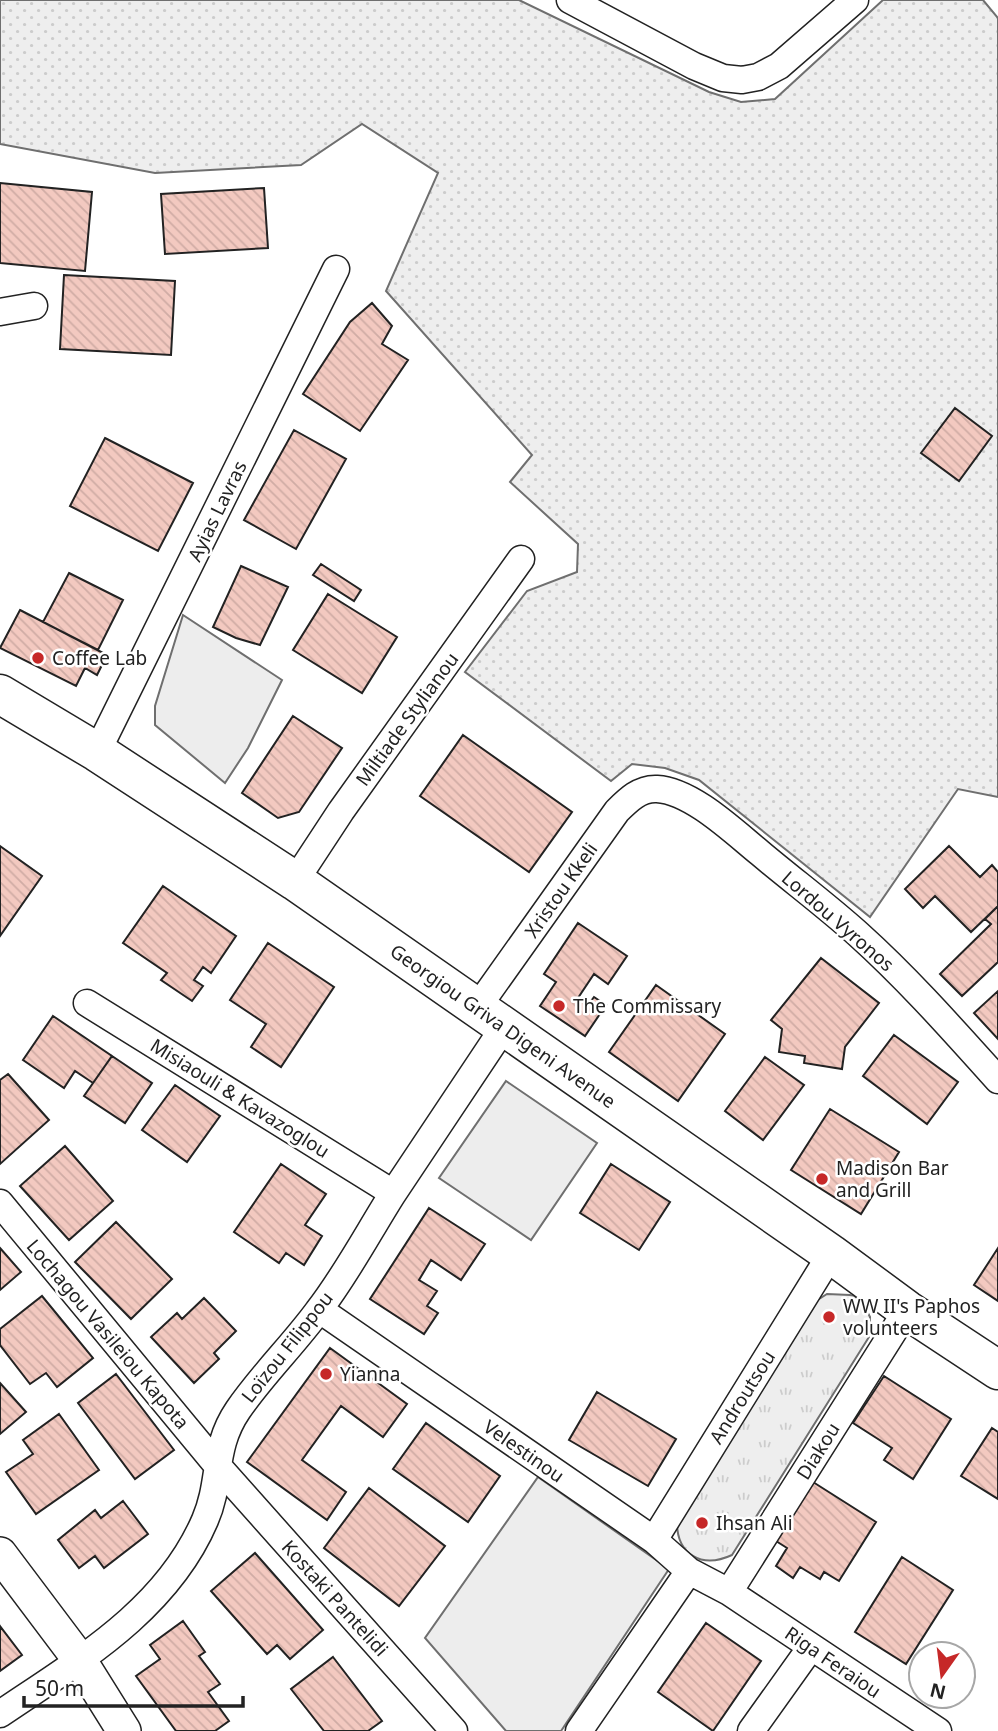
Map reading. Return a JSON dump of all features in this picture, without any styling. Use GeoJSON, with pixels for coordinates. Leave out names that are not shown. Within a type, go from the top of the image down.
{"type":"FeatureCollection","features":[{"type":"Feature","properties":{"kind":"main road","name":"Georgiou Griva Digeni Avenue"},"geometry":{"type":"LineString","coordinates":[[0,694],[97,752],[295,881],[831,1254],[907,1310],[998,1370]]}},
{"type":"Feature","properties":{"kind":"street"},"geometry":{"type":"LineString","coordinates":[[570,0],[694,66],[723,78],[742,80],[758,77],[779,66],[855,0]]}},
{"type":"Feature","properties":{"kind":"street","name":"Ayias Lavras"},"geometry":{"type":"LineString","coordinates":[[97,752],[336,270]]}},
{"type":"Feature","properties":{"kind":"street"},"geometry":{"type":"LineString","coordinates":[[0,312],[34,306]]}},
{"type":"Feature","properties":{"kind":"street","name":"Miltiade Stylianou"},"geometry":{"type":"LineString","coordinates":[[295,881],[349,800],[521,559]]}},
{"type":"Feature","properties":{"kind":"street","name":"Xristou Kkeli"},"geometry":{"type":"LineString","coordinates":[[490,1018],[617,811],[643,790],[657,789]]}},
{"type":"Feature","properties":{"kind":"street","name":"Lordou Vyronos"},"geometry":{"type":"LineString","coordinates":[[657,789],[676,793],[721,821],[858,933],[918,992],[998,1080]]}},
{"type":"Feature","properties":{"kind":"street","name":"Misiaouli & Kavazoglou"},"geometry":{"type":"LineString","coordinates":[[87,1003],[393,1193]]}},
{"type":"Feature","properties":{"kind":"street","name":"Loïzou Filippou"},"geometry":{"type":"LineString","coordinates":[[0,1714],[134,1618],[160,1592],[204,1522],[215,1494],[216,1464],[226,1429],[320,1310],[393,1193],[490,1018]]}},
{"type":"Feature","properties":{"kind":"street","name":"Lochagou Vasileiou Kapota"},"geometry":{"type":"LineString","coordinates":[[0,1203],[216,1464]]}},
{"type":"Feature","properties":{"kind":"street","name":"Androutsou"},"geometry":{"type":"LineString","coordinates":[[654,1540],[831,1254]]}},
{"type":"Feature","properties":{"kind":"street","name":"Velestinou"},"geometry":{"type":"LineString","coordinates":[[320,1310],[654,1540],[689,1571],[729,1592]]}},
{"type":"Feature","properties":{"kind":"street","name":"Diakou"},"geometry":{"type":"LineString","coordinates":[[729,1592],[907,1310]]}},
{"type":"Feature","properties":{"kind":"street","name":"Kostaki Pantelidi"},"geometry":{"type":"LineString","coordinates":[[216,1464],[454,1731]]}},
{"type":"Feature","properties":{"kind":"street"},"geometry":{"type":"LineString","coordinates":[[0,1554],[79,1659],[124,1731]]}},
{"type":"Feature","properties":{"kind":"street"},"geometry":{"type":"LineString","coordinates":[[579,1731],[689,1571]]}},
{"type":"Feature","properties":{"kind":"street","name":"Riga Feraiou"},"geometry":{"type":"LineString","coordinates":[[729,1592],[938,1731]]}},
{"type":"Feature","properties":{"kind":"street"},"geometry":{"type":"LineString","coordinates":[[751,1731],[811,1647]]}},
{"type":"Feature","properties":{"kind":"green space"},"geometry":{"type":"Polygon","coordinates":[[[0,0],[519,0],[709,92],[741,102],[775,99],[883,0],[983,0],[998,18],[998,797],[958,789],[870,917],[699,780],[665,768],[632,764],[611,781],[465,672],[527,591],[577,572],[578,544],[510,482],[532,455],[386,291],[438,173],[362,124],[301,165],[155,173],[0,144],[0,0]]]}},
{"type":"Feature","properties":{"kind":"green space"},"geometry":{"type":"Polygon","coordinates":[[[827,1294],[850,1295],[861,1299],[870,1317],[869,1337],[732,1555],[711,1560],[693,1556],[681,1542],[677,1520],[816,1301],[827,1294]]]}},
{"type":"Feature","properties":{"kind":"shaded area"},"geometry":{"type":"Polygon","coordinates":[[[183,615],[282,680],[248,748],[225,783],[155,725],[155,706],[183,615]]]}},
{"type":"Feature","properties":{"kind":"shaded area"},"geometry":{"type":"Polygon","coordinates":[[[506,1081],[597,1143],[531,1240],[439,1178],[506,1081]]]}},
{"type":"Feature","properties":{"kind":"shaded area"},"geometry":{"type":"Polygon","coordinates":[[[538,1477],[669,1569],[561,1731],[506,1731],[425,1638],[538,1477]]]}},
{"type":"Feature","properties":{"kind":"building"},"geometry":{"type":"Polygon","coordinates":[[[0,183],[92,192],[85,271],[0,263],[0,183]]]}},
{"type":"Feature","properties":{"kind":"building"},"geometry":{"type":"Polygon","coordinates":[[[264,188],[268,248],[165,254],[161,194],[264,188]]]}},
{"type":"Feature","properties":{"kind":"building"},"geometry":{"type":"Polygon","coordinates":[[[64,275],[175,281],[171,355],[60,349],[64,275]]]}},
{"type":"Feature","properties":{"kind":"building"},"geometry":{"type":"Polygon","coordinates":[[[372,303],[392,326],[382,344],[408,360],[360,431],[303,394],[350,322],[372,303]]]}},
{"type":"Feature","properties":{"kind":"building"},"geometry":{"type":"Polygon","coordinates":[[[955,408],[992,436],[959,481],[921,453],[955,408]]]}},
{"type":"Feature","properties":{"kind":"building"},"geometry":{"type":"Polygon","coordinates":[[[294,430],[346,459],[296,549],[244,520],[294,430]]]}},
{"type":"Feature","properties":{"kind":"building"},"geometry":{"type":"Polygon","coordinates":[[[105,438],[193,483],[158,551],[70,506],[105,438]]]}},
{"type":"Feature","properties":{"kind":"building"},"geometry":{"type":"Polygon","coordinates":[[[321,564],[361,590],[354,601],[313,575],[321,564]]]}},
{"type":"Feature","properties":{"kind":"building"},"geometry":{"type":"Polygon","coordinates":[[[241,566],[288,587],[260,645],[213,627],[241,566]]]}},
{"type":"Feature","properties":{"kind":"building"},"geometry":{"type":"Polygon","coordinates":[[[69,573],[123,600],[98,650],[43,622],[69,573]]]}},
{"type":"Feature","properties":{"kind":"building"},"geometry":{"type":"Polygon","coordinates":[[[328,594],[397,637],[362,693],[293,650],[328,594]]]}},
{"type":"Feature","properties":{"kind":"building"},"geometry":{"type":"Polygon","coordinates":[[[20,610],[107,655],[97,675],[85,668],[76,686],[0,648],[20,610]]]}},
{"type":"Feature","properties":{"kind":"building"},"geometry":{"type":"Polygon","coordinates":[[[293,716],[342,748],[299,812],[278,818],[242,793],[293,716]]]}},
{"type":"Feature","properties":{"kind":"building"},"geometry":{"type":"Polygon","coordinates":[[[463,735],[572,812],[529,872],[420,796],[463,735]]]}},
{"type":"Feature","properties":{"kind":"building"},"geometry":{"type":"Polygon","coordinates":[[[0,846],[42,876],[0,936],[0,846]]]}},
{"type":"Feature","properties":{"kind":"building"},"geometry":{"type":"Polygon","coordinates":[[[949,846],[980,877],[992,865],[998,872],[998,906],[971,932],[935,896],[923,908],[905,889],[949,846]]]}},
{"type":"Feature","properties":{"kind":"building"},"geometry":{"type":"Polygon","coordinates":[[[163,886],[236,936],[211,973],[203,967],[194,980],[203,986],[192,1001],[161,980],[167,973],[123,943],[163,886]]]}},
{"type":"Feature","properties":{"kind":"building"},"geometry":{"type":"Polygon","coordinates":[[[998,906],[998,962],[962,996],[940,974],[991,924],[985,919],[998,906]]]}},
{"type":"Feature","properties":{"kind":"building"},"geometry":{"type":"Polygon","coordinates":[[[578,923],[627,956],[608,984],[594,974],[578,998],[588,1005],[594,997],[606,1005],[585,1036],[540,1006],[556,982],[544,974],[578,923]]]}},
{"type":"Feature","properties":{"kind":"building"},"geometry":{"type":"Polygon","coordinates":[[[268,943],[334,987],[281,1067],[251,1047],[266,1024],[230,1000],[268,943]]]}},
{"type":"Feature","properties":{"kind":"building"},"geometry":{"type":"Polygon","coordinates":[[[821,958],[879,1003],[845,1047],[842,1069],[804,1063],[805,1056],[779,1052],[782,1029],[771,1020],[821,958]]]}},
{"type":"Feature","properties":{"kind":"building"},"geometry":{"type":"Polygon","coordinates":[[[656,985],[725,1034],[678,1101],[609,1052],[656,985]]]}},
{"type":"Feature","properties":{"kind":"building"},"geometry":{"type":"Polygon","coordinates":[[[998,991],[998,1039],[974,1013],[998,991]]]}},
{"type":"Feature","properties":{"kind":"building"},"geometry":{"type":"Polygon","coordinates":[[[53,1016],[112,1056],[93,1083],[75,1071],[64,1088],[23,1060],[53,1016]]]}},
{"type":"Feature","properties":{"kind":"building"},"geometry":{"type":"Polygon","coordinates":[[[894,1035],[958,1082],[927,1124],[863,1076],[894,1035]]]}},
{"type":"Feature","properties":{"kind":"building"},"geometry":{"type":"Polygon","coordinates":[[[112,1056],[152,1083],[125,1123],[84,1096],[112,1056]]]}},
{"type":"Feature","properties":{"kind":"building"},"geometry":{"type":"Polygon","coordinates":[[[765,1057],[804,1085],[763,1140],[725,1111],[765,1057]]]}},
{"type":"Feature","properties":{"kind":"building"},"geometry":{"type":"Polygon","coordinates":[[[8,1074],[49,1120],[0,1164],[0,1080],[8,1074]]]}},
{"type":"Feature","properties":{"kind":"building"},"geometry":{"type":"Polygon","coordinates":[[[175,1085],[220,1116],[187,1162],[142,1130],[175,1085]]]}},
{"type":"Feature","properties":{"kind":"building"},"geometry":{"type":"Polygon","coordinates":[[[830,1109],[899,1152],[861,1214],[791,1170],[830,1109]]]}},
{"type":"Feature","properties":{"kind":"building"},"geometry":{"type":"Polygon","coordinates":[[[65,1146],[113,1201],[69,1240],[20,1186],[65,1146]]]}},
{"type":"Feature","properties":{"kind":"building"},"geometry":{"type":"Polygon","coordinates":[[[281,1164],[326,1194],[305,1225],[322,1236],[304,1265],[286,1253],[279,1263],[234,1232],[281,1164]]]}},
{"type":"Feature","properties":{"kind":"building"},"geometry":{"type":"Polygon","coordinates":[[[611,1164],[670,1202],[639,1250],[580,1213],[611,1164]]]}},
{"type":"Feature","properties":{"kind":"building"},"geometry":{"type":"Polygon","coordinates":[[[429,1208],[485,1244],[461,1280],[431,1260],[419,1280],[437,1291],[427,1306],[438,1313],[424,1334],[370,1299],[429,1208]]]}},
{"type":"Feature","properties":{"kind":"building"},"geometry":{"type":"Polygon","coordinates":[[[116,1222],[172,1279],[131,1319],[75,1262],[116,1222]]]}},
{"type":"Feature","properties":{"kind":"building"},"geometry":{"type":"Polygon","coordinates":[[[0,1248],[21,1272],[0,1290],[0,1248]]]}},
{"type":"Feature","properties":{"kind":"building"},"geometry":{"type":"Polygon","coordinates":[[[998,1248],[998,1301],[974,1285],[998,1248]]]}},
{"type":"Feature","properties":{"kind":"building"},"geometry":{"type":"Polygon","coordinates":[[[42,1296],[93,1358],[57,1387],[46,1373],[30,1384],[0,1345],[0,1329],[42,1296]]]}},
{"type":"Feature","properties":{"kind":"building"},"geometry":{"type":"Polygon","coordinates":[[[204,1298],[236,1331],[214,1353],[219,1359],[194,1383],[151,1337],[177,1313],[182,1319],[204,1298]]]}},
{"type":"Feature","properties":{"kind":"building"},"geometry":{"type":"Polygon","coordinates":[[[330,1348],[407,1404],[383,1437],[341,1406],[302,1460],[346,1492],[327,1520],[247,1462],[330,1348]]]}},
{"type":"Feature","properties":{"kind":"building"},"geometry":{"type":"Polygon","coordinates":[[[116,1374],[174,1450],[135,1479],[78,1403],[116,1374]]]}},
{"type":"Feature","properties":{"kind":"building"},"geometry":{"type":"Polygon","coordinates":[[[884,1376],[951,1419],[913,1479],[884,1460],[892,1448],[853,1423],[884,1376]]]}},
{"type":"Feature","properties":{"kind":"building"},"geometry":{"type":"Polygon","coordinates":[[[0,1383],[26,1412],[0,1434],[0,1383]]]}},
{"type":"Feature","properties":{"kind":"building"},"geometry":{"type":"Polygon","coordinates":[[[597,1392],[676,1439],[648,1486],[569,1440],[597,1392]]]}},
{"type":"Feature","properties":{"kind":"building"},"geometry":{"type":"Polygon","coordinates":[[[59,1414],[99,1470],[36,1514],[6,1472],[33,1454],[23,1440],[59,1414]]]}},
{"type":"Feature","properties":{"kind":"building"},"geometry":{"type":"Polygon","coordinates":[[[426,1423],[500,1476],[468,1522],[393,1469],[426,1423]]]}},
{"type":"Feature","properties":{"kind":"building"},"geometry":{"type":"Polygon","coordinates":[[[992,1428],[998,1432],[998,1499],[961,1476],[992,1428]]]}},
{"type":"Feature","properties":{"kind":"building"},"geometry":{"type":"Polygon","coordinates":[[[813,1482],[876,1522],[839,1581],[824,1572],[820,1579],[800,1567],[793,1578],[776,1566],[787,1548],[776,1541],[813,1482]]]}},
{"type":"Feature","properties":{"kind":"building"},"geometry":{"type":"Polygon","coordinates":[[[369,1488],[445,1546],[399,1606],[324,1548],[369,1488]]]}},
{"type":"Feature","properties":{"kind":"building"},"geometry":{"type":"Polygon","coordinates":[[[123,1501],[148,1534],[104,1568],[95,1556],[79,1568],[58,1540],[95,1510],[101,1518],[123,1501]]]}},
{"type":"Feature","properties":{"kind":"building"},"geometry":{"type":"Polygon","coordinates":[[[255,1553],[323,1630],[290,1659],[277,1645],[267,1654],[211,1591],[255,1553]]]}},
{"type":"Feature","properties":{"kind":"building"},"geometry":{"type":"Polygon","coordinates":[[[902,1557],[953,1590],[921,1640],[907,1640],[906,1664],[855,1632],[902,1557]]]}},
{"type":"Feature","properties":{"kind":"building"},"geometry":{"type":"Polygon","coordinates":[[[183,1621],[205,1652],[199,1656],[220,1684],[208,1692],[229,1721],[215,1731],[176,1731],[136,1676],[160,1659],[150,1645],[183,1621]]]}},
{"type":"Feature","properties":{"kind":"building"},"geometry":{"type":"Polygon","coordinates":[[[706,1623],[761,1661],[713,1731],[658,1692],[706,1623]]]}},
{"type":"Feature","properties":{"kind":"building"},"geometry":{"type":"Polygon","coordinates":[[[0,1626],[22,1655],[0,1671],[0,1626]]]}},
{"type":"Feature","properties":{"kind":"building"},"geometry":{"type":"Polygon","coordinates":[[[333,1657],[382,1721],[368,1731],[324,1731],[291,1689],[333,1657]]]}},
{"type":"Feature","properties":{"kind":"place","name":"Coffee Lab"},"geometry":{"type":"Point","coordinates":[38,658]}},
{"type":"Feature","properties":{"kind":"place","name":"The Commissary"},"geometry":{"type":"Point","coordinates":[559,1006]}},
{"type":"Feature","properties":{"kind":"place","name":"Madison Bar and Grill"},"geometry":{"type":"Point","coordinates":[822,1179]}},
{"type":"Feature","properties":{"kind":"place","name":"WW II's Paphos volunteers"},"geometry":{"type":"Point","coordinates":[829,1317]}},
{"type":"Feature","properties":{"kind":"place","name":"Yianna"},"geometry":{"type":"Point","coordinates":[326,1374]}},
{"type":"Feature","properties":{"kind":"place","name":"Ihsan Ali"},"geometry":{"type":"Point","coordinates":[702,1523]}}]}
